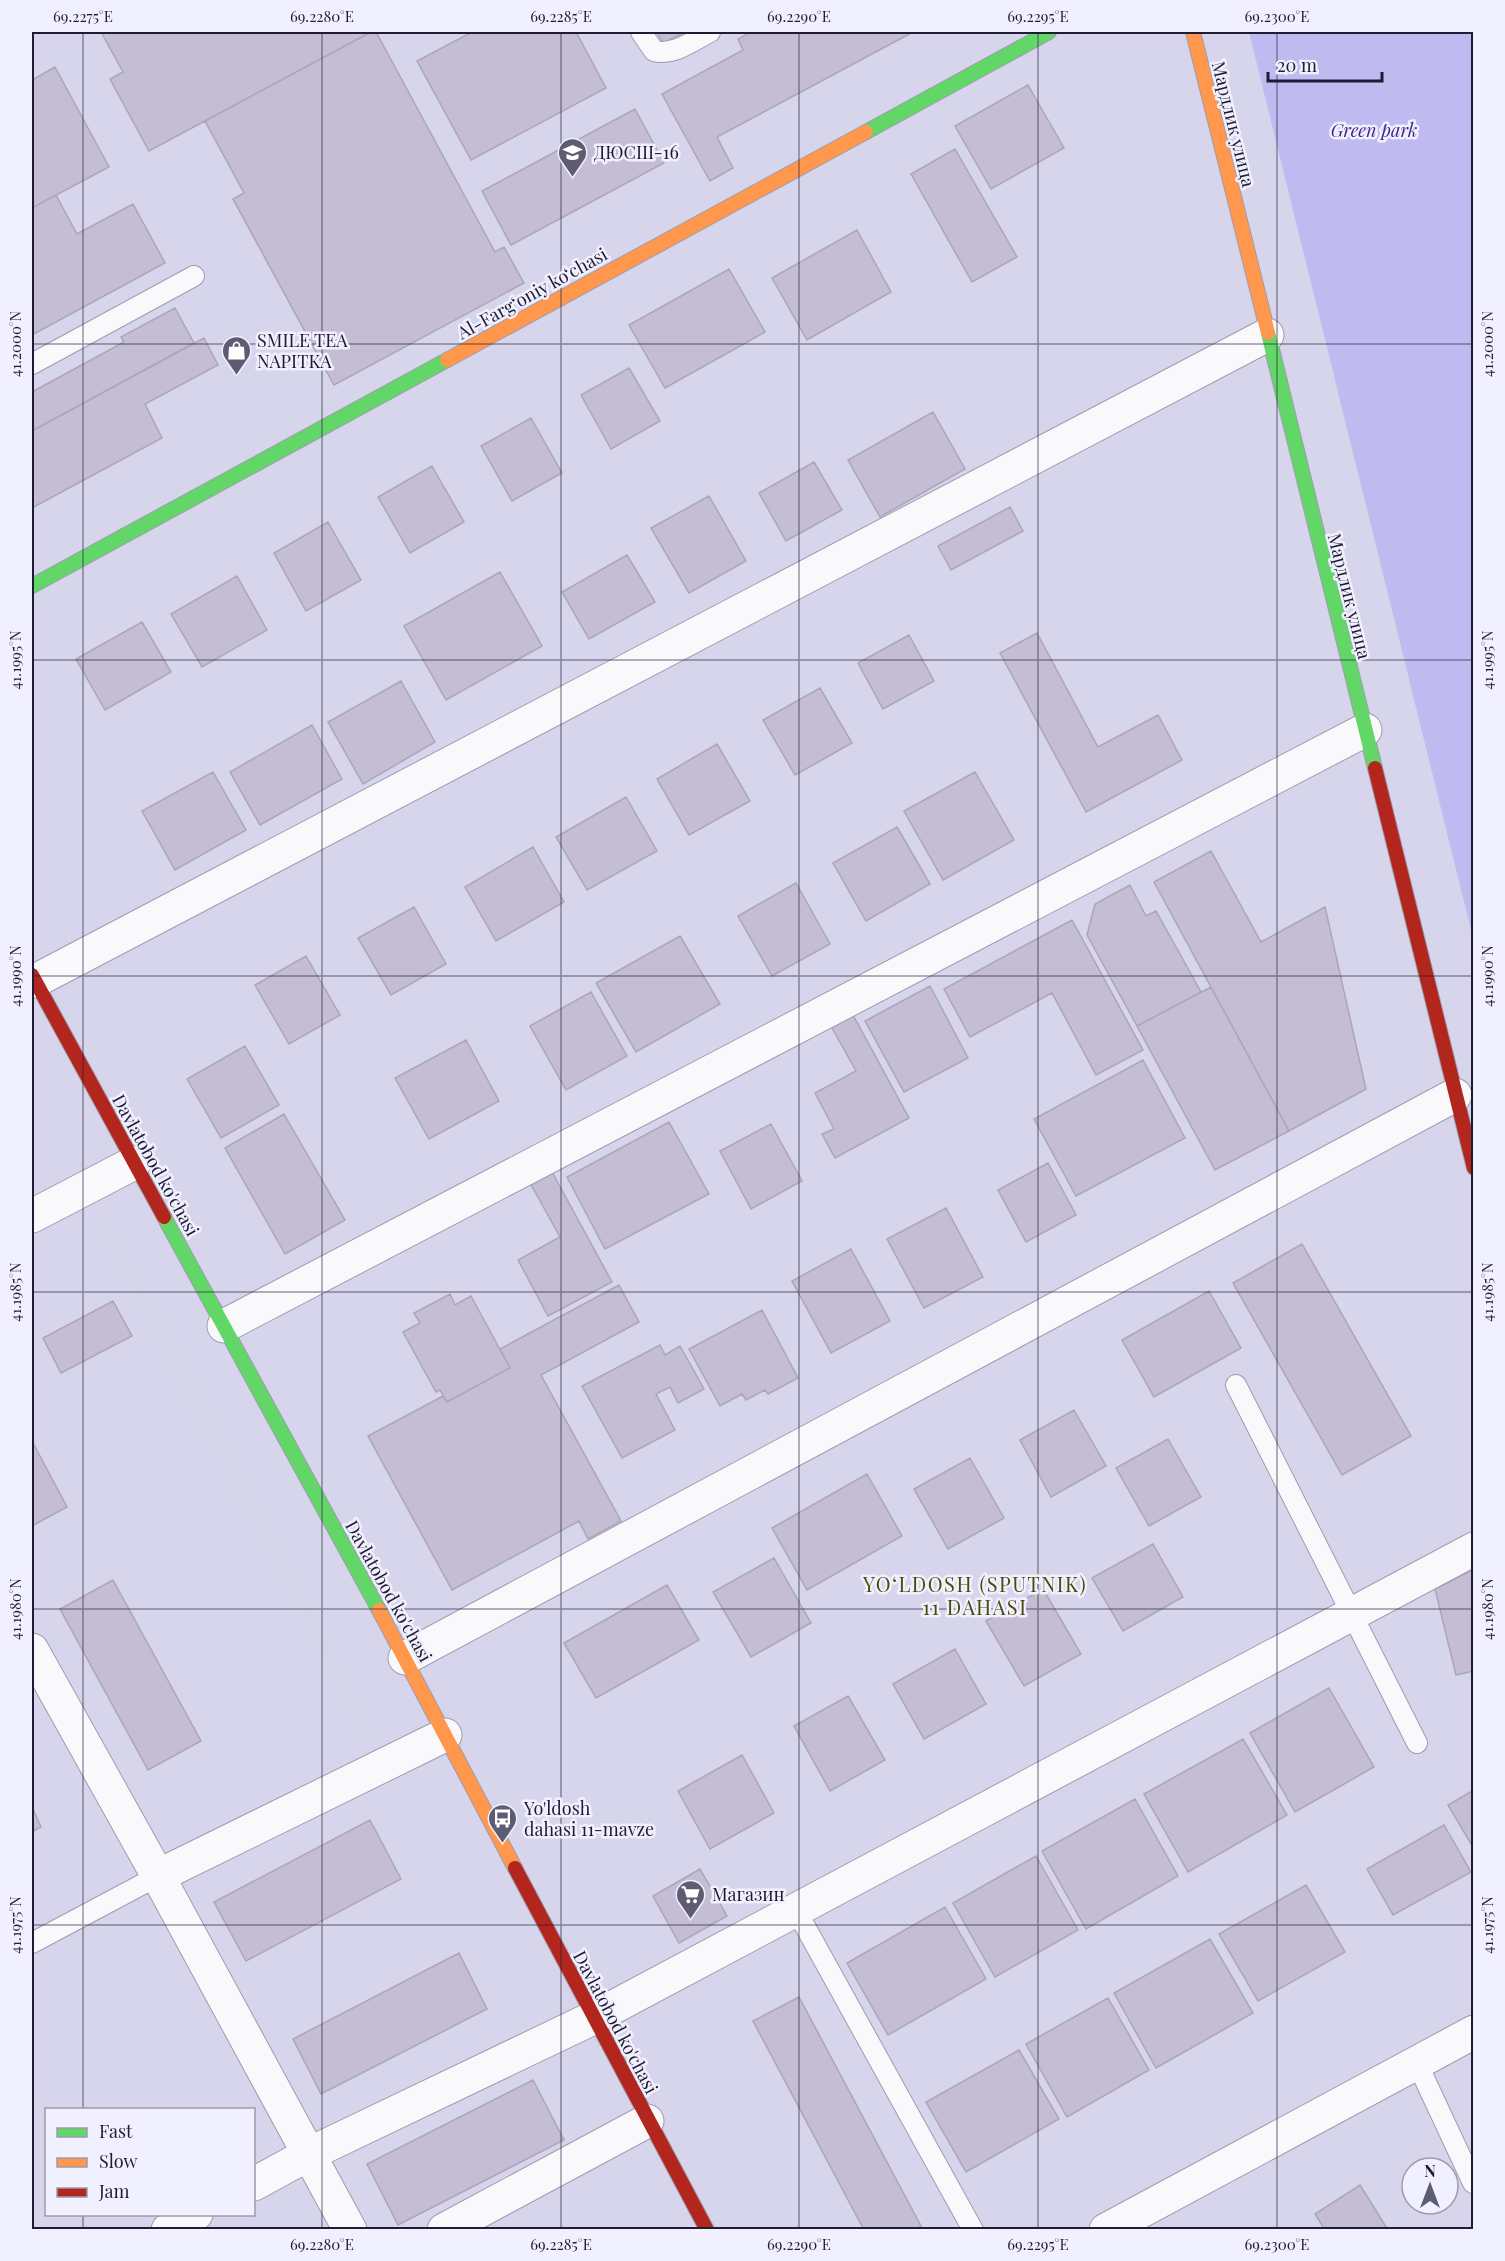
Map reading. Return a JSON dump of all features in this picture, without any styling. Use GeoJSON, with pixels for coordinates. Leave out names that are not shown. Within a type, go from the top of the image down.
{"type":"FeatureCollection","features":[{"type":"Feature","properties":{"kind":"street","name":"Al-Farg‘oniy ko‘chasi"},"geometry":{"type":"LineString","coordinates":[[32,586],[1049,32]]}},
{"type":"Feature","properties":{"kind":"street","name":"Мардлик улица"},"geometry":{"type":"LineString","coordinates":[[1192,32],[1473,1168]]}},
{"type":"Feature","properties":{"kind":"street"},"geometry":{"type":"LineString","coordinates":[[33,978],[1267,335]]}},
{"type":"Feature","properties":{"kind":"street"},"geometry":{"type":"LineString","coordinates":[[224,1326],[1365,730]]}},
{"type":"Feature","properties":{"kind":"street","name":"Davlatobod ko'chasi"},"geometry":{"type":"LineString","coordinates":[[33,978],[405,1658],[647,2121],[707,2229]]}},
{"type":"Feature","properties":{"kind":"street"},"geometry":{"type":"LineString","coordinates":[[405,1658],[1455,1095]]}},
{"type":"Feature","properties":{"kind":"street"},"geometry":{"type":"LineString","coordinates":[[32,1216],[134,1163]]}},
{"type":"Feature","properties":{"kind":"street"},"geometry":{"type":"LineString","coordinates":[[255,2183],[309,2154],[593,2018],[1473,1549]]}},
{"type":"Feature","properties":{"kind":"street"},"geometry":{"type":"LineString","coordinates":[[32,1650],[350,2229]]}},
{"type":"Feature","properties":{"kind":"street"},"geometry":{"type":"LineString","coordinates":[[158,1876],[446,1735]]}},
{"type":"Feature","properties":{"kind":"street"},"geometry":{"type":"LineString","coordinates":[[1106,2229],[1473,2032]]}},
{"type":"Feature","properties":{"kind":"street"},"geometry":{"type":"LineString","coordinates":[[444,2229],[647,2121]]}},
{"type":"Feature","properties":{"kind":"street"},"geometry":{"type":"LineString","coordinates":[[168,2229],[192,2216]]}},
{"type":"Feature","properties":{"kind":"lane"},"geometry":{"type":"LineString","coordinates":[[641,32],[654,51],[664,53],[675,50],[710,32]]}},
{"type":"Feature","properties":{"kind":"lane"},"geometry":{"type":"LineString","coordinates":[[32,364],[194,276]]}},
{"type":"Feature","properties":{"kind":"lane"},"geometry":{"type":"LineString","coordinates":[[1236,1385],[1417,1743]]}},
{"type":"Feature","properties":{"kind":"lane"},"geometry":{"type":"LineString","coordinates":[[32,1943],[158,1876]]}},
{"type":"Feature","properties":{"kind":"lane"},"geometry":{"type":"LineString","coordinates":[[796,1910],[973,2229]]}},
{"type":"Feature","properties":{"kind":"lane"},"geometry":{"type":"LineString","coordinates":[[1417,2062],[1473,2183]]}},
{"type":"Feature","properties":{"kind":"path"},"geometry":{"type":"LineString","coordinates":[[86,1188],[385,1764]]}},
{"type":"Feature","properties":{"kind":"green space","name":"Green park"},"geometry":{"type":"Polygon","coordinates":[[[1249,32],[1473,32],[1473,938],[1249,32]]]}},
{"type":"Feature","properties":{"kind":"building"},"geometry":{"type":"Polygon","coordinates":[[[101,32],[371,32],[149,151],[110,79],[123,72],[101,32]]]}},
{"type":"Feature","properties":{"kind":"building"},"geometry":{"type":"Polygon","coordinates":[[[371,32],[376,32],[495,252],[504,247],[524,283],[334,385],[233,199],[244,193],[205,121],[371,32]]]}},
{"type":"Feature","properties":{"kind":"building"},"geometry":{"type":"Polygon","coordinates":[[[472,32],[576,32],[606,88],[471,160],[417,61],[472,32]]]}},
{"type":"Feature","properties":{"kind":"building"},"geometry":{"type":"Polygon","coordinates":[[[657,32],[685,32],[663,43],[657,32]]]}},
{"type":"Feature","properties":{"kind":"building"},"geometry":{"type":"Polygon","coordinates":[[[751,32],[913,32],[717,137],[733,168],[710,181],[662,94],[743,50],[738,39],[751,32]]]}},
{"type":"Feature","properties":{"kind":"building"},"geometry":{"type":"Polygon","coordinates":[[[55,67],[109,167],[32,208],[32,80],[55,67]]]}},
{"type":"Feature","properties":{"kind":"building"},"geometry":{"type":"Polygon","coordinates":[[[1028,85],[1064,148],[991,189],[955,126],[1028,85]]]}},
{"type":"Feature","properties":{"kind":"building","name":"ДЮСШ-16"},"geometry":{"type":"Polygon","coordinates":[[[635,109],[664,163],[511,245],[482,191],[635,109]]]}},
{"type":"Feature","properties":{"kind":"building"},"geometry":{"type":"Polygon","coordinates":[[[955,149],[1017,257],[972,282],[911,174],[955,149]]]}},
{"type":"Feature","properties":{"kind":"building"},"geometry":{"type":"Polygon","coordinates":[[[56,195],[77,234],[133,204],[165,263],[32,335],[32,208],[56,195]]]}},
{"type":"Feature","properties":{"kind":"building"},"geometry":{"type":"Polygon","coordinates":[[[857,230],[891,292],[807,340],[772,278],[857,230]]]}},
{"type":"Feature","properties":{"kind":"building"},"geometry":{"type":"Polygon","coordinates":[[[729,269],[765,332],[665,388],[629,325],[729,269]]]}},
{"type":"Feature","properties":{"kind":"building"},"geometry":{"type":"Polygon","coordinates":[[[175,308],[194,343],[32,431],[32,392],[124,342],[121,337],[175,308]]]}},
{"type":"Feature","properties":{"kind":"building"},"geometry":{"type":"Polygon","coordinates":[[[204,338],[218,365],[145,404],[162,438],[32,508],[32,431],[204,338]]]}},
{"type":"Feature","properties":{"kind":"building"},"geometry":{"type":"Polygon","coordinates":[[[629,368],[660,421],[611,449],[581,395],[629,368]]]}},
{"type":"Feature","properties":{"kind":"building"},"geometry":{"type":"Polygon","coordinates":[[[933,412],[965,469],[880,517],[848,460],[933,412]]]}},
{"type":"Feature","properties":{"kind":"building"},"geometry":{"type":"Polygon","coordinates":[[[531,418],[562,473],[512,501],[481,446],[531,418]]]}},
{"type":"Feature","properties":{"kind":"building"},"geometry":{"type":"Polygon","coordinates":[[[814,462],[842,510],[786,541],[759,493],[814,462]]]}},
{"type":"Feature","properties":{"kind":"building"},"geometry":{"type":"Polygon","coordinates":[[[432,466],[464,522],[410,553],[378,497],[432,466]]]}},
{"type":"Feature","properties":{"kind":"building"},"geometry":{"type":"Polygon","coordinates":[[[709,496],[746,561],[689,593],[651,528],[709,496]]]}},
{"type":"Feature","properties":{"kind":"building"},"geometry":{"type":"Polygon","coordinates":[[[1010,507],[1023,531],[951,570],[938,546],[1010,507]]]}},
{"type":"Feature","properties":{"kind":"building"},"geometry":{"type":"Polygon","coordinates":[[[328,522],[361,580],[306,611],[274,553],[328,522]]]}},
{"type":"Feature","properties":{"kind":"building"},"geometry":{"type":"Polygon","coordinates":[[[627,555],[655,602],[589,639],[562,592],[627,555]]]}},
{"type":"Feature","properties":{"kind":"building"},"geometry":{"type":"Polygon","coordinates":[[[500,572],[542,646],[446,700],[404,626],[500,572]]]}},
{"type":"Feature","properties":{"kind":"building"},"geometry":{"type":"Polygon","coordinates":[[[237,576],[267,630],[202,667],[171,614],[237,576]]]}},
{"type":"Feature","properties":{"kind":"building"},"geometry":{"type":"Polygon","coordinates":[[[142,622],[171,672],[105,710],[76,659],[142,622]]]}},
{"type":"Feature","properties":{"kind":"building"},"geometry":{"type":"Polygon","coordinates":[[[1037,633],[1098,747],[1158,715],[1182,760],[1086,812],[1000,653],[1037,633]]]}},
{"type":"Feature","properties":{"kind":"building"},"geometry":{"type":"Polygon","coordinates":[[[909,635],[934,681],[883,709],[858,663],[909,635]]]}},
{"type":"Feature","properties":{"kind":"building"},"geometry":{"type":"Polygon","coordinates":[[[401,681],[435,742],[363,784],[328,722],[401,681]]]}},
{"type":"Feature","properties":{"kind":"building"},"geometry":{"type":"Polygon","coordinates":[[[820,688],[852,743],[795,775],[763,720],[820,688]]]}},
{"type":"Feature","properties":{"kind":"building"},"geometry":{"type":"Polygon","coordinates":[[[312,725],[342,779],[260,825],[230,772],[312,725]]]}},
{"type":"Feature","properties":{"kind":"building"},"geometry":{"type":"Polygon","coordinates":[[[717,744],[750,801],[689,835],[657,779],[717,744]]]}},
{"type":"Feature","properties":{"kind":"building"},"geometry":{"type":"Polygon","coordinates":[[[213,772],[246,830],[175,870],[142,811],[213,772]]]}},
{"type":"Feature","properties":{"kind":"building"},"geometry":{"type":"Polygon","coordinates":[[[975,772],[1014,840],[943,880],[904,811],[975,772]]]}},
{"type":"Feature","properties":{"kind":"building"},"geometry":{"type":"Polygon","coordinates":[[[626,797],[657,851],[587,890],[556,837],[626,797]]]}},
{"type":"Feature","properties":{"kind":"building"},"geometry":{"type":"Polygon","coordinates":[[[897,827],[930,884],[866,921],[833,863],[897,827]]]}},
{"type":"Feature","properties":{"kind":"building"},"geometry":{"type":"Polygon","coordinates":[[[533,847],[564,902],[496,941],[465,887],[533,847]]]}},
{"type":"Feature","properties":{"kind":"building"},"geometry":{"type":"Polygon","coordinates":[[[1211,851],[1261,942],[1325,907],[1366,1089],[1289,1131],[1154,882],[1211,851]]]}},
{"type":"Feature","properties":{"kind":"building"},"geometry":{"type":"Polygon","coordinates":[[[796,883],[830,944],[772,976],[738,916],[796,883]]]}},
{"type":"Feature","properties":{"kind":"building"},"geometry":{"type":"Polygon","coordinates":[[[1130,885],[1146,916],[1156,911],[1201,992],[1137,1026],[1087,935],[1095,904],[1130,885]]]}},
{"type":"Feature","properties":{"kind":"building"},"geometry":{"type":"Polygon","coordinates":[[[414,907],[446,964],[391,995],[358,938],[414,907]]]}},
{"type":"Feature","properties":{"kind":"building"},"geometry":{"type":"Polygon","coordinates":[[[1072,920],[1143,1050],[1096,1075],[1052,993],[970,1037],[944,989],[1072,920]]]}},
{"type":"Feature","properties":{"kind":"building"},"geometry":{"type":"Polygon","coordinates":[[[680,936],[720,1004],[636,1052],[596,983],[680,936]]]}},
{"type":"Feature","properties":{"kind":"building"},"geometry":{"type":"Polygon","coordinates":[[[306,956],[340,1015],[289,1044],[255,985],[306,956]]]}},
{"type":"Feature","properties":{"kind":"building"},"geometry":{"type":"Polygon","coordinates":[[[930,986],[968,1058],[904,1092],[865,1021],[930,986]]]}},
{"type":"Feature","properties":{"kind":"building"},"geometry":{"type":"Polygon","coordinates":[[[1211,987],[1289,1131],[1215,1170],[1137,1026],[1211,987]]]}},
{"type":"Feature","properties":{"kind":"building"},"geometry":{"type":"Polygon","coordinates":[[[591,992],[627,1056],[566,1090],[530,1026],[591,992]]]}},
{"type":"Feature","properties":{"kind":"building"},"geometry":{"type":"Polygon","coordinates":[[[853,1015],[909,1118],[835,1158],[822,1134],[834,1129],[815,1093],[856,1071],[831,1026],[853,1015]]]}},
{"type":"Feature","properties":{"kind":"building"},"geometry":{"type":"Polygon","coordinates":[[[466,1040],[499,1101],[429,1139],[395,1078],[466,1040]]]}},
{"type":"Feature","properties":{"kind":"building"},"geometry":{"type":"Polygon","coordinates":[[[245,1046],[279,1105],[221,1138],[187,1079],[245,1046]]]}},
{"type":"Feature","properties":{"kind":"building"},"geometry":{"type":"Polygon","coordinates":[[[1143,1060],[1185,1138],[1076,1196],[1034,1119],[1143,1060]]]}},
{"type":"Feature","properties":{"kind":"building"},"geometry":{"type":"Polygon","coordinates":[[[284,1114],[345,1220],[285,1254],[225,1148],[284,1114]]]}},
{"type":"Feature","properties":{"kind":"building"},"geometry":{"type":"Polygon","coordinates":[[[669,1122],[709,1194],[605,1249],[567,1177],[669,1122]]]}},
{"type":"Feature","properties":{"kind":"building"},"geometry":{"type":"Polygon","coordinates":[[[771,1124],[802,1181],[751,1209],[720,1151],[771,1124]]]}},
{"type":"Feature","properties":{"kind":"building"},"geometry":{"type":"Polygon","coordinates":[[[1048,1163],[1076,1215],[1026,1242],[998,1190],[1048,1163]]]}},
{"type":"Feature","properties":{"kind":"building"},"geometry":{"type":"Polygon","coordinates":[[[551,1170],[612,1282],[548,1316],[518,1260],[560,1237],[529,1181],[551,1170]]]}},
{"type":"Feature","properties":{"kind":"building"},"geometry":{"type":"Polygon","coordinates":[[[946,1208],[983,1277],[924,1308],[887,1239],[946,1208]]]}},
{"type":"Feature","properties":{"kind":"building"},"geometry":{"type":"Polygon","coordinates":[[[1302,1244],[1411,1436],[1342,1475],[1233,1283],[1302,1244]]]}},
{"type":"Feature","properties":{"kind":"building"},"geometry":{"type":"Polygon","coordinates":[[[851,1249],[890,1321],[831,1353],[792,1281],[851,1249]]]}},
{"type":"Feature","properties":{"kind":"building"},"geometry":{"type":"Polygon","coordinates":[[[619,1285],[639,1322],[541,1375],[621,1521],[588,1539],[579,1521],[452,1590],[368,1436],[443,1396],[447,1402],[510,1368],[500,1349],[619,1285]]]}},
{"type":"Feature","properties":{"kind":"building"},"geometry":{"type":"Polygon","coordinates":[[[1209,1291],[1241,1348],[1154,1397],[1122,1340],[1209,1291]]]}},
{"type":"Feature","properties":{"kind":"building"},"geometry":{"type":"Polygon","coordinates":[[[450,1294],[455,1305],[471,1296],[510,1368],[447,1402],[440,1390],[436,1392],[403,1332],[420,1323],[414,1313],[450,1294]]]}},
{"type":"Feature","properties":{"kind":"building"},"geometry":{"type":"Polygon","coordinates":[[[113,1301],[132,1336],[61,1373],[43,1338],[113,1301]]]}},
{"type":"Feature","properties":{"kind":"building"},"geometry":{"type":"Polygon","coordinates":[[[762,1310],[798,1378],[768,1394],[765,1390],[746,1400],[742,1394],[720,1406],[689,1349],[762,1310]]]}},
{"type":"Feature","properties":{"kind":"building"},"geometry":{"type":"Polygon","coordinates":[[[660,1345],[665,1355],[680,1346],[704,1389],[678,1403],[670,1387],[656,1394],[675,1430],[622,1458],[582,1386],[660,1345]]]}},
{"type":"Feature","properties":{"kind":"building"},"geometry":{"type":"Polygon","coordinates":[[[1074,1410],[1106,1466],[1051,1497],[1020,1440],[1074,1410]]]}},
{"type":"Feature","properties":{"kind":"building"},"geometry":{"type":"Polygon","coordinates":[[[1168,1439],[1201,1497],[1149,1526],[1116,1468],[1168,1439]]]}},
{"type":"Feature","properties":{"kind":"building"},"geometry":{"type":"Polygon","coordinates":[[[32,1441],[67,1507],[32,1526],[32,1441]]]}},
{"type":"Feature","properties":{"kind":"building"},"geometry":{"type":"Polygon","coordinates":[[[970,1458],[1004,1518],[948,1549],[914,1489],[970,1458]]]}},
{"type":"Feature","properties":{"kind":"building"},"geometry":{"type":"Polygon","coordinates":[[[867,1474],[902,1536],[807,1590],[772,1528],[867,1474]]]}},
{"type":"Feature","properties":{"kind":"building"},"geometry":{"type":"Polygon","coordinates":[[[1153,1544],[1183,1597],[1123,1631],[1092,1578],[1153,1544]]]}},
{"type":"Feature","properties":{"kind":"building"},"geometry":{"type":"Polygon","coordinates":[[[774,1558],[811,1623],[751,1657],[713,1592],[774,1558]]]}},
{"type":"Feature","properties":{"kind":"building"},"geometry":{"type":"Polygon","coordinates":[[[1474,1569],[1474,1671],[1456,1675],[1435,1589],[1474,1569]]]}},
{"type":"Feature","properties":{"kind":"building"},"geometry":{"type":"Polygon","coordinates":[[[113,1580],[201,1741],[148,1770],[60,1609],[113,1580]]]}},
{"type":"Feature","properties":{"kind":"building"},"geometry":{"type":"Polygon","coordinates":[[[667,1585],[699,1640],[596,1698],[564,1643],[667,1585]]]}},
{"type":"Feature","properties":{"kind":"building"},"geometry":{"type":"Polygon","coordinates":[[[1043,1589],[1081,1654],[1024,1686],[986,1621],[1043,1589]]]}},
{"type":"Feature","properties":{"kind":"building"},"geometry":{"type":"Polygon","coordinates":[[[955,1649],[986,1704],[924,1739],[893,1684],[955,1649]]]}},
{"type":"Feature","properties":{"kind":"building"},"geometry":{"type":"Polygon","coordinates":[[[1329,1688],[1374,1767],[1295,1812],[1250,1733],[1329,1688]]]}},
{"type":"Feature","properties":{"kind":"building"},"geometry":{"type":"Polygon","coordinates":[[[848,1696],[885,1760],[830,1791],[794,1726],[848,1696]]]}},
{"type":"Feature","properties":{"kind":"building"},"geometry":{"type":"Polygon","coordinates":[[[1243,1739],[1287,1815],[1188,1872],[1144,1794],[1243,1739]]]}},
{"type":"Feature","properties":{"kind":"building"},"geometry":{"type":"Polygon","coordinates":[[[742,1755],[774,1813],[710,1849],[678,1791],[742,1755]]]}},
{"type":"Feature","properties":{"kind":"building"},"geometry":{"type":"Polygon","coordinates":[[[1474,1790],[1474,1849],[1448,1805],[1474,1790]]]}},
{"type":"Feature","properties":{"kind":"building"},"geometry":{"type":"Polygon","coordinates":[[[1135,1799],[1178,1876],[1086,1929],[1042,1851],[1135,1799]]]}},
{"type":"Feature","properties":{"kind":"building"},"geometry":{"type":"Polygon","coordinates":[[[32,1807],[41,1827],[32,1832],[32,1807]]]}},
{"type":"Feature","properties":{"kind":"building"},"geometry":{"type":"Polygon","coordinates":[[[370,1820],[401,1879],[246,1961],[214,1902],[370,1820]]]}},
{"type":"Feature","properties":{"kind":"building"},"geometry":{"type":"Polygon","coordinates":[[[1444,1825],[1471,1872],[1393,1915],[1367,1869],[1444,1825]]]}},
{"type":"Feature","properties":{"kind":"building"},"geometry":{"type":"Polygon","coordinates":[[[1036,1856],[1078,1930],[995,1977],[953,1903],[1036,1856]]]}},
{"type":"Feature","properties":{"kind":"building"},"geometry":{"type":"Polygon","coordinates":[[[700,1869],[727,1916],[679,1943],[653,1896],[700,1869]]]}},
{"type":"Feature","properties":{"kind":"building"},"geometry":{"type":"Polygon","coordinates":[[[1306,1885],[1345,1952],[1258,2001],[1219,1934],[1306,1885]]]}},
{"type":"Feature","properties":{"kind":"building"},"geometry":{"type":"Polygon","coordinates":[[[945,1907],[986,1979],[888,2035],[847,1963],[945,1907]]]}},
{"type":"Feature","properties":{"kind":"building"},"geometry":{"type":"Polygon","coordinates":[[[1210,1939],[1253,2013],[1156,2068],[1114,1993],[1210,1939]]]}},
{"type":"Feature","properties":{"kind":"building"},"geometry":{"type":"Polygon","coordinates":[[[459,1953],[487,2009],[321,2094],[293,2039],[459,1953]]]}},
{"type":"Feature","properties":{"kind":"building"},"geometry":{"type":"Polygon","coordinates":[[[799,1997],[921,2226],[914,2230],[864,2230],[753,2021],[799,1997]]]}},
{"type":"Feature","properties":{"kind":"building"},"geometry":{"type":"Polygon","coordinates":[[[1108,1998],[1149,2070],[1067,2117],[1026,2044],[1108,1998]]]}},
{"type":"Feature","properties":{"kind":"building"},"geometry":{"type":"Polygon","coordinates":[[[1019,2050],[1059,2119],[966,2172],[926,2102],[1019,2050]]]}},
{"type":"Feature","properties":{"kind":"building"},"geometry":{"type":"Polygon","coordinates":[[[533,2080],[564,2140],[398,2225],[367,2164],[533,2080]]]}},
{"type":"Feature","properties":{"kind":"building"},"geometry":{"type":"Polygon","coordinates":[[[1360,2185],[1388,2230],[1325,2230],[1315,2214],[1360,2185]]]}},
{"type":"Feature","properties":{"kind":"traffic: fast"},"geometry":{"type":"LineString","coordinates":[[866,132],[1049,32]]}},
{"type":"Feature","properties":{"kind":"traffic: fast"},"geometry":{"type":"LineString","coordinates":[[1268,333],[1375,768]]}},
{"type":"Feature","properties":{"kind":"traffic: fast"},"geometry":{"type":"LineString","coordinates":[[32,586],[447,360]]}},
{"type":"Feature","properties":{"kind":"traffic: fast"},"geometry":{"type":"LineString","coordinates":[[164,1217],[379,1610]]}},
{"type":"Feature","properties":{"kind":"traffic: slow"},"geometry":{"type":"LineString","coordinates":[[1193,32],[1268,333]]}},
{"type":"Feature","properties":{"kind":"traffic: slow"},"geometry":{"type":"LineString","coordinates":[[447,360],[866,132]]}},
{"type":"Feature","properties":{"kind":"traffic: slow"},"geometry":{"type":"LineString","coordinates":[[379,1610],[515,1868]]}},
{"type":"Feature","properties":{"kind":"traffic: jam"},"geometry":{"type":"LineString","coordinates":[[1375,768],[1474,1168]]}},
{"type":"Feature","properties":{"kind":"traffic: jam"},"geometry":{"type":"LineString","coordinates":[[32,975],[164,1217]]}},
{"type":"Feature","properties":{"kind":"traffic: jam"},"geometry":{"type":"LineString","coordinates":[[515,1868],[707,2230]]}},
{"type":"Feature","properties":{"kind":"place","name":"ДЮСШ-16"},"geometry":{"type":"Point","coordinates":[573,178]}},
{"type":"Feature","properties":{"kind":"place","name":"SMILE TEA NAPITKA"},"geometry":{"type":"Point","coordinates":[236,376]}},
{"type":"Feature","properties":{"kind":"place","name":"Yo'ldosh dahasi 11-mavze"},"geometry":{"type":"Point","coordinates":[503,1844]}},
{"type":"Feature","properties":{"kind":"place","name":"Магазин"},"geometry":{"type":"Point","coordinates":[691,1920]}},
{"type":"Feature","properties":{"kind":"district","name":"YO‘LDOSH (SPUTNIK) 11 DAHASI"},"geometry":{"type":"Point","coordinates":[975,1594]}}]}
